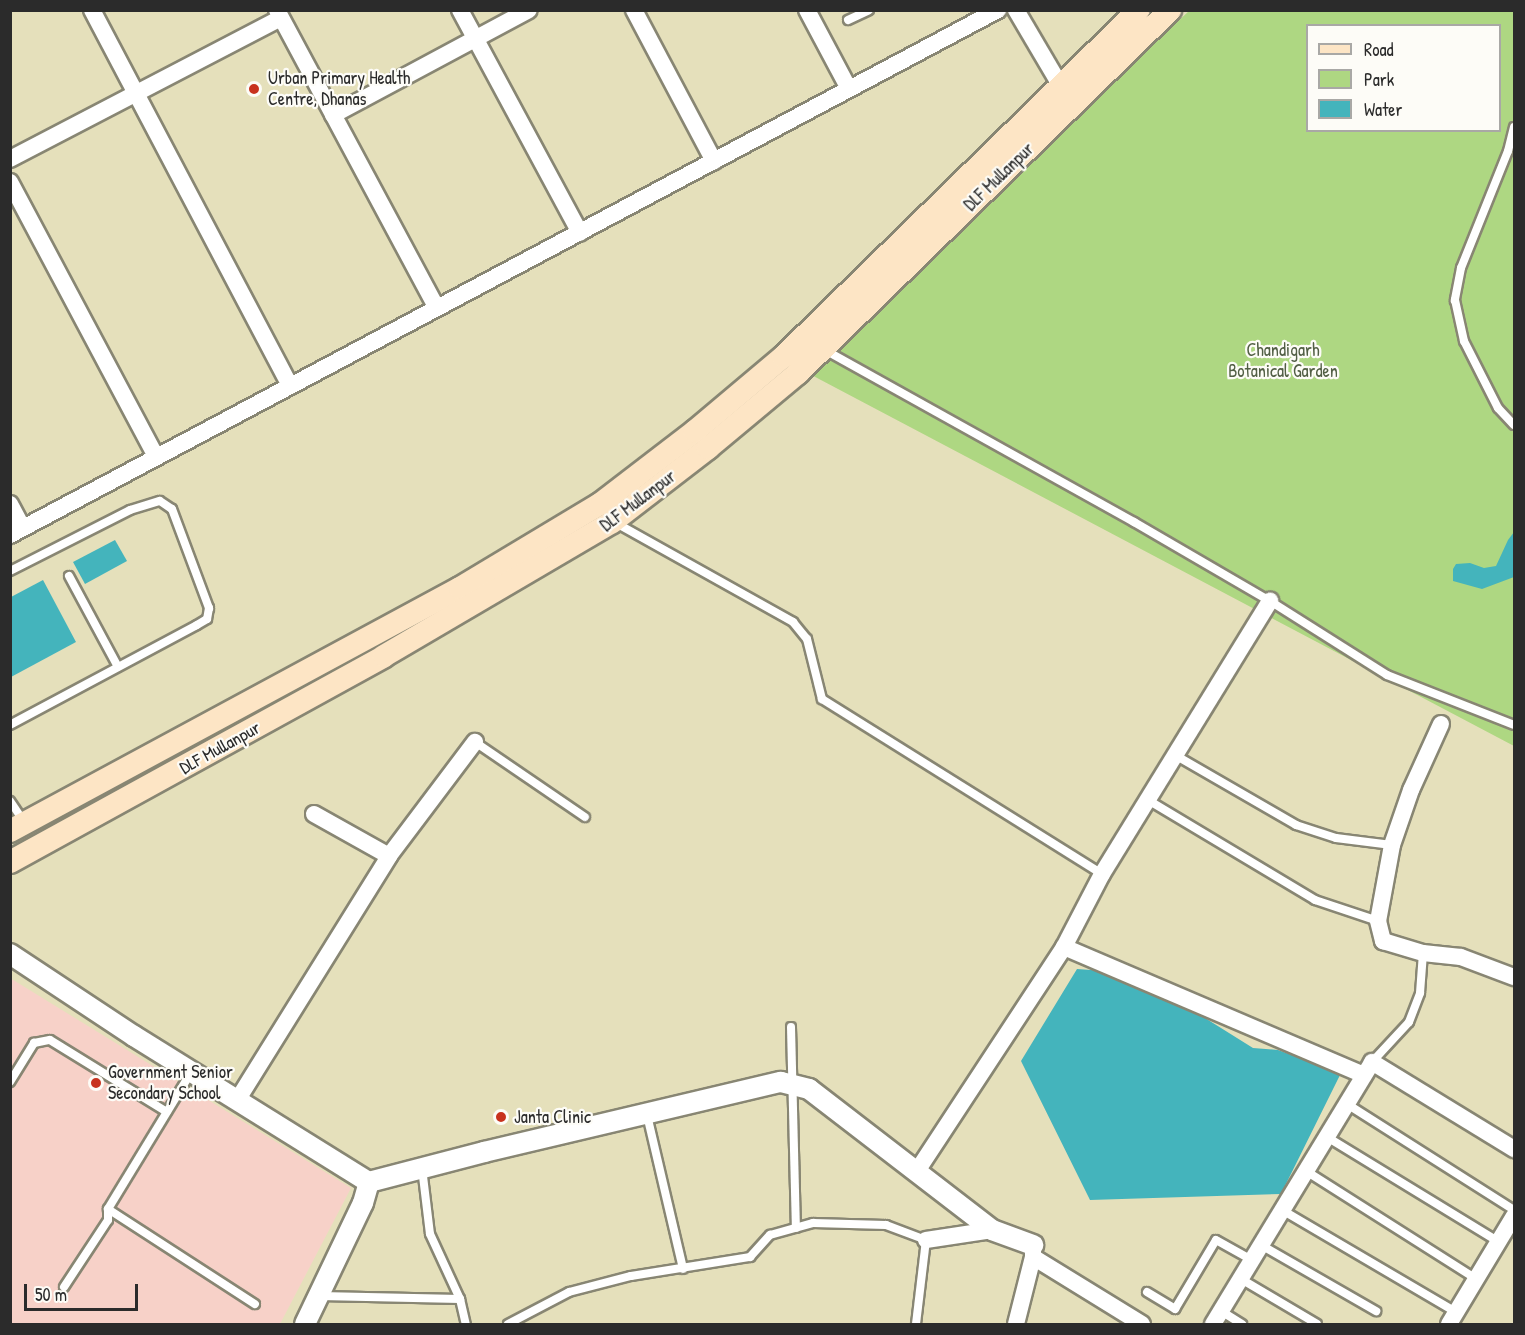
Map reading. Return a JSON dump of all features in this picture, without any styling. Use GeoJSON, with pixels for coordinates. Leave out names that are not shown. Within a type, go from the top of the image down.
{"type":"FeatureCollection","features":[{"type":"Feature","properties":{"kind":"main road","name":"DLF Mullanpur"},"geometry":{"type":"LineString","coordinates":[[10,862],[374,662],[612,522],[708,448],[798,373],[1066,96],[1139,10]]}},
{"type":"Feature","properties":{"kind":"main road","name":"DLF Mullanpur"},"geometry":{"type":"LineString","coordinates":[[18,827],[460,588],[600,504],[695,431],[783,357],[1066,96],[1170,10]]}},
{"type":"Feature","properties":{"kind":"street"},"geometry":{"type":"LineString","coordinates":[[92,10],[291,386]]}},
{"type":"Feature","properties":{"kind":"street"},"geometry":{"type":"LineString","coordinates":[[460,10],[580,232]]}},
{"type":"Feature","properties":{"kind":"street"},"geometry":{"type":"LineString","coordinates":[[333,114],[529,10]]}},
{"type":"Feature","properties":{"kind":"street"},"geometry":{"type":"LineString","coordinates":[[634,10],[714,161]]}},
{"type":"Feature","properties":{"kind":"street"},"geometry":{"type":"LineString","coordinates":[[807,10],[849,89]]}},
{"type":"Feature","properties":{"kind":"street"},"geometry":{"type":"LineString","coordinates":[[10,504],[17,532],[998,10]]}},
{"type":"Feature","properties":{"kind":"street"},"geometry":{"type":"LineString","coordinates":[[1016,10],[1066,96]]}},
{"type":"Feature","properties":{"kind":"street"},"geometry":{"type":"LineString","coordinates":[[10,159],[279,14],[437,308]]}},
{"type":"Feature","properties":{"kind":"street"},"geometry":{"type":"LineString","coordinates":[[10,182],[156,457]]}},
{"type":"Feature","properties":{"kind":"street"},"geometry":{"type":"LineString","coordinates":[[917,1171],[1064,947],[1102,874],[1270,601]]}},
{"type":"Feature","properties":{"kind":"street"},"geometry":{"type":"LineString","coordinates":[[1441,724],[1411,790],[1392,844],[1378,921],[1383,941],[1423,953],[1461,957],[1515,977]]}},
{"type":"Feature","properties":{"kind":"street"},"geometry":{"type":"LineString","coordinates":[[238,1099],[389,856],[475,742]]}},
{"type":"Feature","properties":{"kind":"street"},"geometry":{"type":"LineString","coordinates":[[314,814],[389,856]]}},
{"type":"Feature","properties":{"kind":"street"},"geometry":{"type":"LineString","coordinates":[[1064,947],[1368,1069],[1515,1149]]}},
{"type":"Feature","properties":{"kind":"street"},"geometry":{"type":"LineString","coordinates":[[10,954],[134,1036],[369,1182],[781,1082],[809,1089],[992,1230],[1033,1251],[1142,1324]]}},
{"type":"Feature","properties":{"kind":"street"},"geometry":{"type":"LineString","coordinates":[[1217,1318],[1368,1069]]}},
{"type":"Feature","properties":{"kind":"street"},"geometry":{"type":"LineString","coordinates":[[305,1324],[363,1203],[369,1182]]}},
{"type":"Feature","properties":{"kind":"street"},"geometry":{"type":"LineString","coordinates":[[1452,1318],[1515,1216]]}},
{"type":"Feature","properties":{"kind":"street"},"geometry":{"type":"LineString","coordinates":[[926,1240],[992,1230]]}},
{"type":"Feature","properties":{"kind":"street"},"geometry":{"type":"LineString","coordinates":[[1016,1324],[1033,1251]]}},
{"type":"Feature","properties":{"kind":"lane"},"geometry":{"type":"LineString","coordinates":[[848,20],[869,10]]}},
{"type":"Feature","properties":{"kind":"lane"},"geometry":{"type":"LineString","coordinates":[[1515,127],[1508,151],[1461,267],[1455,300],[1464,341],[1498,408],[1515,425]]}},
{"type":"Feature","properties":{"kind":"lane"},"geometry":{"type":"LineString","coordinates":[[822,349],[1270,601],[1387,675],[1515,725]]}},
{"type":"Feature","properties":{"kind":"lane"},"geometry":{"type":"LineString","coordinates":[[10,571],[141,505],[160,501],[172,509],[208,602],[209,613],[207,619],[10,725]]}},
{"type":"Feature","properties":{"kind":"lane"},"geometry":{"type":"LineString","coordinates":[[612,522],[793,622],[807,639],[822,699],[1102,874]]}},
{"type":"Feature","properties":{"kind":"lane"},"geometry":{"type":"LineString","coordinates":[[69,576],[118,667]]}},
{"type":"Feature","properties":{"kind":"lane"},"geometry":{"type":"LineString","coordinates":[[475,742],[585,817]]}},
{"type":"Feature","properties":{"kind":"lane"},"geometry":{"type":"LineString","coordinates":[[1175,755],[1296,825],[1336,838],[1392,844]]}},
{"type":"Feature","properties":{"kind":"lane"},"geometry":{"type":"LineString","coordinates":[[1148,800],[1315,900],[1378,921]]}},
{"type":"Feature","properties":{"kind":"lane"},"geometry":{"type":"LineString","coordinates":[[10,801],[18,827]]}},
{"type":"Feature","properties":{"kind":"lane"},"geometry":{"type":"LineString","coordinates":[[1368,1069],[1409,1022],[1420,993],[1423,953]]}},
{"type":"Feature","properties":{"kind":"lane"},"geometry":{"type":"LineString","coordinates":[[791,1027],[796,1228]]}},
{"type":"Feature","properties":{"kind":"lane"},"geometry":{"type":"LineString","coordinates":[[10,1082],[34,1043],[50,1040],[167,1112]]}},
{"type":"Feature","properties":{"kind":"lane"},"geometry":{"type":"LineString","coordinates":[[64,1287],[108,1220],[108,1209],[192,1071]]}},
{"type":"Feature","properties":{"kind":"lane"},"geometry":{"type":"LineString","coordinates":[[1347,1104],[1515,1210]]}},
{"type":"Feature","properties":{"kind":"lane"},"geometry":{"type":"LineString","coordinates":[[646,1113],[682,1269]]}},
{"type":"Feature","properties":{"kind":"lane"},"geometry":{"type":"LineString","coordinates":[[1327,1137],[1499,1242]]}},
{"type":"Feature","properties":{"kind":"lane"},"geometry":{"type":"LineString","coordinates":[[422,1168],[430,1234],[460,1299],[466,1324]]}},
{"type":"Feature","properties":{"kind":"lane"},"geometry":{"type":"LineString","coordinates":[[1306,1171],[1476,1279]]}},
{"type":"Feature","properties":{"kind":"lane"},"geometry":{"type":"LineString","coordinates":[[108,1209],[255,1304]]}},
{"type":"Feature","properties":{"kind":"lane"},"geometry":{"type":"LineString","coordinates":[[1282,1210],[1452,1318]]}},
{"type":"Feature","properties":{"kind":"lane"},"geometry":{"type":"LineString","coordinates":[[508,1324],[569,1292],[631,1276],[750,1257],[770,1235],[813,1223],[886,1225],[926,1240],[916,1324]]}},
{"type":"Feature","properties":{"kind":"lane"},"geometry":{"type":"LineString","coordinates":[[1147,1292],[1175,1309],[1216,1240],[1256,1252],[1376,1311]]}},
{"type":"Feature","properties":{"kind":"lane"},"geometry":{"type":"LineString","coordinates":[[1241,1279],[1317,1324]]}},
{"type":"Feature","properties":{"kind":"lane"},"geometry":{"type":"LineString","coordinates":[[320,1296],[460,1299]]}},
{"type":"Feature","properties":{"kind":"lane"},"geometry":{"type":"LineString","coordinates":[[1217,1318],[1242,1324]]}},
{"type":"Feature","properties":{"kind":"shaded area","name":"Government Senior Secondary School"},"geometry":{"type":"Polygon","coordinates":[[[10,978],[351,1188],[280,1324],[11,1324],[10,978]]]}},
{"type":"Feature","properties":{"kind":"green space","name":"Chandigarh Botanical Garden"},"geometry":{"type":"Polygon","coordinates":[[[1189,11],[1514,11],[1514,746],[802,370],[1189,11]]]}},
{"type":"Feature","properties":{"kind":"water"},"geometry":{"type":"Polygon","coordinates":[[[1514,532],[1514,577],[1482,589],[1453,581],[1453,569],[1456,564],[1470,563],[1484,568],[1496,566],[1514,532]]]}},
{"type":"Feature","properties":{"kind":"water"},"geometry":{"type":"Polygon","coordinates":[[[115,540],[127,561],[85,584],[73,562],[115,540]]]}},
{"type":"Feature","properties":{"kind":"water"},"geometry":{"type":"Polygon","coordinates":[[[43,580],[76,642],[11,677],[11,597],[43,580]]]}},
{"type":"Feature","properties":{"kind":"water"},"geometry":{"type":"Polygon","coordinates":[[[1077,969],[1133,973],[1253,1048],[1278,1050],[1341,1073],[1281,1194],[1090,1200],[1021,1061],[1077,969]]]}},
{"type":"Feature","properties":{"kind":"place","name":"Urban Primary Health Centre, Dhanas"},"geometry":{"type":"Point","coordinates":[254,89]}},
{"type":"Feature","properties":{"kind":"place","name":"Government Senior Secondary School"},"geometry":{"type":"Point","coordinates":[96,1083]}},
{"type":"Feature","properties":{"kind":"place","name":"Janta Clinic"},"geometry":{"type":"Point","coordinates":[501,1117]}}]}
